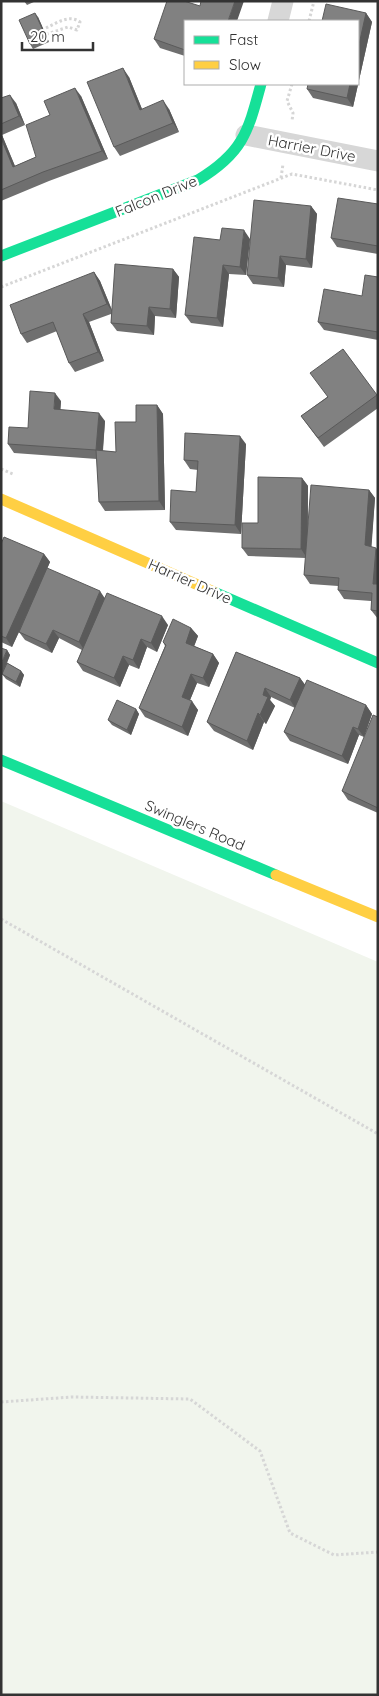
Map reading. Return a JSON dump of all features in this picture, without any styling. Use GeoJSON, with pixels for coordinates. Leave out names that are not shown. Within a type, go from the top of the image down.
{"type":"FeatureCollection","features":[{"type":"Feature","properties":{"kind":"street"},"geometry":{"type":"LineString","coordinates":[[278,20],[284,1]]}},
{"type":"Feature","properties":{"kind":"street","name":"Falcon Drive"},"geometry":{"type":"LineString","coordinates":[[1,256],[198,180],[226,162],[237,151],[246,135],[261,85]]}},
{"type":"Feature","properties":{"kind":"street","name":"Harrier Drive"},"geometry":{"type":"LineString","coordinates":[[246,135],[378,161]]}},
{"type":"Feature","properties":{"kind":"street","name":"Harrier Drive"},"geometry":{"type":"LineString","coordinates":[[1,499],[378,663]]}},
{"type":"Feature","properties":{"kind":"street","name":"Swinglers Road"},"geometry":{"type":"LineString","coordinates":[[1,760],[378,917]]}},
{"type":"Feature","properties":{"kind":"path"},"geometry":{"type":"LineString","coordinates":[[309,20],[314,1]]}},
{"type":"Feature","properties":{"kind":"path"},"geometry":{"type":"LineString","coordinates":[[46,28],[66,19],[75,19],[80,22],[77,30],[68,27],[47,34]]}},
{"type":"Feature","properties":{"kind":"path"},"geometry":{"type":"LineString","coordinates":[[1,287],[292,174],[378,190]]}},
{"type":"Feature","properties":{"kind":"path"},"geometry":{"type":"LineString","coordinates":[[1,919],[378,1134]]}},
{"type":"Feature","properties":{"kind":"path"},"geometry":{"type":"LineString","coordinates":[[1,1402],[72,1397],[190,1399],[260,1451],[290,1533],[334,1555],[378,1552]]}},
{"type":"Feature","properties":{"kind":"shaded area"},"geometry":{"type":"Polygon","coordinates":[[[1,801],[378,962],[378,1695],[1,1695],[1,801]]]}},
{"type":"Feature","properties":{"kind":"building"},"geometry":{"type":"Polygon","coordinates":[[[167,1],[184,1],[200,6],[201,1],[235,1],[228,20],[184,20],[184,50],[154,39],[167,1]]]}},
{"type":"Feature","properties":{"kind":"building"},"geometry":{"type":"Polygon","coordinates":[[[326,4],[366,13],[359,44],[359,20],[322,20],[326,4]]]}},
{"type":"Feature","properties":{"kind":"building"},"geometry":{"type":"Polygon","coordinates":[[[35,13],[46,37],[30,44],[19,20],[35,13]]]}},
{"type":"Feature","properties":{"kind":"building"},"geometry":{"type":"Polygon","coordinates":[[[123,68],[140,110],[163,100],[173,123],[114,147],[87,82],[123,68]]]}},
{"type":"Feature","properties":{"kind":"building"},"geometry":{"type":"Polygon","coordinates":[[[308,85],[350,85],[347,98],[307,89],[308,85]]]}},
{"type":"Feature","properties":{"kind":"building"},"geometry":{"type":"Polygon","coordinates":[[[75,88],[102,151],[43,172],[1,190],[1,138],[13,167],[36,157],[26,125],[50,115],[44,101],[75,88]]]}},
{"type":"Feature","properties":{"kind":"building"},"geometry":{"type":"Polygon","coordinates":[[[10,95],[19,116],[1,124],[1,98],[10,95]]]}},
{"type":"Feature","properties":{"kind":"building"},"geometry":{"type":"Polygon","coordinates":[[[338,198],[378,204],[378,246],[331,238],[338,198]]]}},
{"type":"Feature","properties":{"kind":"building"},"geometry":{"type":"Polygon","coordinates":[[[254,200],[311,206],[306,259],[280,256],[278,278],[247,275],[254,200]]]}},
{"type":"Feature","properties":{"kind":"building"},"geometry":{"type":"Polygon","coordinates":[[[222,228],[244,230],[240,267],[223,265],[217,318],[185,315],[194,237],[220,240],[222,228]]]}},
{"type":"Feature","properties":{"kind":"building"},"geometry":{"type":"Polygon","coordinates":[[[115,264],[173,269],[170,309],[149,307],[147,326],[111,323],[115,264]]]}},
{"type":"Feature","properties":{"kind":"building"},"geometry":{"type":"Polygon","coordinates":[[[94,272],[107,304],[83,314],[98,352],[69,363],[53,322],[21,334],[10,305],[94,272]]]}},
{"type":"Feature","properties":{"kind":"building"},"geometry":{"type":"Polygon","coordinates":[[[365,275],[378,277],[378,332],[318,322],[324,289],[362,296],[365,275]]]}},
{"type":"Feature","properties":{"kind":"building"},"geometry":{"type":"Polygon","coordinates":[[[343,349],[377,395],[318,438],[301,416],[328,397],[310,373],[343,349]]]}},
{"type":"Feature","properties":{"kind":"building"},"geometry":{"type":"Polygon","coordinates":[[[30,391],[55,393],[54,409],[99,413],[96,450],[8,444],[9,427],[28,428],[30,391]]]}},
{"type":"Feature","properties":{"kind":"building"},"geometry":{"type":"Polygon","coordinates":[[[136,405],[157,405],[159,501],[99,502],[96,450],[116,452],[115,422],[136,422],[136,405]]]}},
{"type":"Feature","properties":{"kind":"building"},"geometry":{"type":"Polygon","coordinates":[[[185,433],[240,436],[235,525],[170,522],[171,490],[196,492],[198,461],[184,460],[185,433]]]}},
{"type":"Feature","properties":{"kind":"building"},"geometry":{"type":"Polygon","coordinates":[[[258,477],[302,478],[301,549],[242,548],[242,523],[258,523],[258,477]]]}},
{"type":"Feature","properties":{"kind":"building"},"geometry":{"type":"Polygon","coordinates":[[[311,485],[369,490],[365,545],[376,548],[373,584],[378,584],[378,611],[371,610],[372,593],[338,590],[339,578],[304,575],[311,485]]]}},
{"type":"Feature","properties":{"kind":"building"},"geometry":{"type":"Polygon","coordinates":[[[4,537],[44,554],[6,638],[1,636],[1,544],[4,537]]]}},
{"type":"Feature","properties":{"kind":"building"},"geometry":{"type":"Polygon","coordinates":[[[47,568],[100,591],[79,642],[53,630],[46,644],[19,632],[47,568]]]}},
{"type":"Feature","properties":{"kind":"building"},"geometry":{"type":"Polygon","coordinates":[[[107,593],[162,616],[151,643],[141,639],[133,660],[123,656],[114,678],[77,662],[107,593]]]}},
{"type":"Feature","properties":{"kind":"building"},"geometry":{"type":"Polygon","coordinates":[[[173,619],[191,628],[186,643],[213,654],[203,678],[191,674],[182,697],[192,701],[182,727],[139,708],[166,645],[163,642],[173,619]]]}},
{"type":"Feature","properties":{"kind":"building"},"geometry":{"type":"Polygon","coordinates":[[[1,648],[7,650],[1,664],[1,648]]]}},
{"type":"Feature","properties":{"kind":"building"},"geometry":{"type":"Polygon","coordinates":[[[236,652],[300,678],[290,700],[265,688],[263,695],[268,697],[260,715],[258,713],[247,741],[207,722],[236,652]]]}},
{"type":"Feature","properties":{"kind":"building"},"geometry":{"type":"Polygon","coordinates":[[[7,663],[21,671],[16,682],[2,674],[7,663]]]}},
{"type":"Feature","properties":{"kind":"building"},"geometry":{"type":"Polygon","coordinates":[[[307,680],[366,705],[358,729],[353,727],[342,756],[284,732],[307,680]]]}},
{"type":"Feature","properties":{"kind":"building"},"geometry":{"type":"Polygon","coordinates":[[[117,700],[136,709],[127,730],[108,720],[117,700]]]}},
{"type":"Feature","properties":{"kind":"building"},"geometry":{"type":"Polygon","coordinates":[[[373,715],[378,717],[378,808],[342,791],[373,715]]]}},
{"type":"Feature","properties":{"kind":"traffic: fast"},"geometry":{"type":"LineString","coordinates":[[1,256],[198,180],[225,160],[242,140],[261,85]]}},
{"type":"Feature","properties":{"kind":"traffic: fast"},"geometry":{"type":"LineString","coordinates":[[214,592],[378,663]]}},
{"type":"Feature","properties":{"kind":"traffic: fast"},"geometry":{"type":"LineString","coordinates":[[1,760],[276,875]]}},
{"type":"Feature","properties":{"kind":"traffic: slow"},"geometry":{"type":"LineString","coordinates":[[1,499],[214,592]]}},
{"type":"Feature","properties":{"kind":"traffic: slow"},"geometry":{"type":"LineString","coordinates":[[276,875],[378,917]]}}]}
